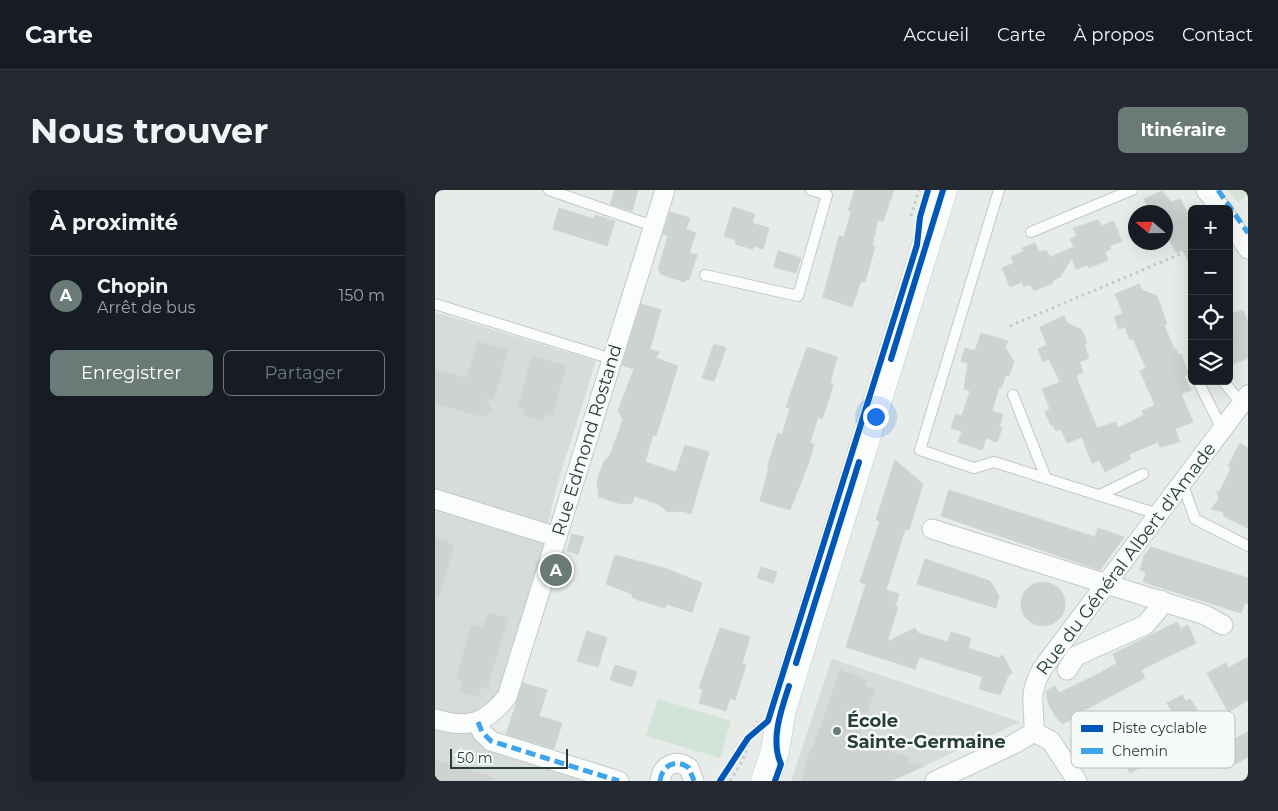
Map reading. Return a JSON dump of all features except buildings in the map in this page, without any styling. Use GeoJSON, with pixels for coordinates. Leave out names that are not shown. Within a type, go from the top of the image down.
{"type":"FeatureCollection","features":[{"type":"Feature","properties":{"kind":"main road"},"geometry":{"type":"LineString","coordinates":[[740,770],[775,715],[943,190]]}},
{"type":"Feature","properties":{"kind":"main road"},"geometry":{"type":"LineString","coordinates":[[765,781],[775,752],[775,715]]}},
{"type":"Feature","properties":{"kind":"street","name":"Rue Edmond Rostand"},"geometry":{"type":"LineString","coordinates":[[478,722],[494,713],[507,697],[665,190]]}},
{"type":"Feature","properties":{"kind":"street"},"geometry":{"type":"LineString","coordinates":[[1206,190],[1218,205]]}},
{"type":"Feature","properties":{"kind":"street"},"geometry":{"type":"LineString","coordinates":[[1233,226],[1248,249]]}},
{"type":"Feature","properties":{"kind":"street","name":"Rue du Général Albert d'Amade"},"geometry":{"type":"LineString","coordinates":[[1034,732],[1031,695],[1034,684],[1042,669],[1245,399]]}},
{"type":"Feature","properties":{"kind":"street"},"geometry":{"type":"LineString","coordinates":[[435,499],[557,537]]}},
{"type":"Feature","properties":{"kind":"street"},"geometry":{"type":"LineString","coordinates":[[932,529],[1161,600],[1205,615],[1223,625]]}},
{"type":"Feature","properties":{"kind":"street"},"geometry":{"type":"LineString","coordinates":[[1067,670],[1076,656],[1145,625],[1158,610],[1161,600]]}},
{"type":"Feature","properties":{"kind":"street"},"geometry":{"type":"LineString","coordinates":[[436,722],[457,724],[478,722],[482,732],[491,741],[619,781]]}},
{"type":"Feature","properties":{"kind":"street"},"geometry":{"type":"LineString","coordinates":[[935,781],[1014,744],[1034,732],[1051,741],[1077,781]]}},
{"type":"Feature","properties":{"kind":"street"},"geometry":{"type":"LineString","coordinates":[[660,781],[663,770],[668,766],[679,763],[689,768],[694,781]]}},
{"type":"Feature","properties":{"kind":"lane"},"geometry":{"type":"LineString","coordinates":[[549,190],[653,226]]}},
{"type":"Feature","properties":{"kind":"lane"},"geometry":{"type":"LineString","coordinates":[[705,275],[798,296],[827,195],[811,190]]}},
{"type":"Feature","properties":{"kind":"lane"},"geometry":{"type":"LineString","coordinates":[[999,190],[921,450],[974,468],[994,462],[1158,514]]}},
{"type":"Feature","properties":{"kind":"lane"},"geometry":{"type":"LineString","coordinates":[[1031,232],[1131,190]]}},
{"type":"Feature","properties":{"kind":"lane"},"geometry":{"type":"LineString","coordinates":[[435,304],[612,359]]}},
{"type":"Feature","properties":{"kind":"lane"},"geometry":{"type":"LineString","coordinates":[[1200,385],[1222,429]]}},
{"type":"Feature","properties":{"kind":"lane"},"geometry":{"type":"LineString","coordinates":[[1228,385],[1245,399]]}},
{"type":"Feature","properties":{"kind":"lane"},"geometry":{"type":"LineString","coordinates":[[1013,395],[1046,478]]}},
{"type":"Feature","properties":{"kind":"lane"},"geometry":{"type":"LineString","coordinates":[[1100,495],[1143,474]]}},
{"type":"Feature","properties":{"kind":"lane"},"geometry":{"type":"LineString","coordinates":[[1182,482],[1195,519],[1248,546]]}},
{"type":"Feature","properties":{"kind":"path"},"geometry":{"type":"LineString","coordinates":[[1010,326],[1188,250]]}},
{"type":"Feature","properties":{"kind":"path"},"geometry":{"type":"LineString","coordinates":[[740,770],[748,738],[775,715]]}},
{"type":"Feature","properties":{"kind":"shaded area"},"geometry":{"type":"Polygon","coordinates":[[[435,312],[596,361],[557,485],[537,572],[483,747],[585,781],[435,781],[435,312]]]}},
{"type":"Feature","properties":{"kind":"shaded area"},"geometry":{"type":"Polygon","coordinates":[[[832,659],[1020,722],[891,781],[791,781],[832,659]]]}},
{"type":"Feature","properties":{"kind":"green space"},"geometry":{"type":"Polygon","coordinates":[[[1228,190],[1248,190],[1248,192],[1239,203],[1228,190]]]}},
{"type":"Feature","properties":{"kind":"green space"},"geometry":{"type":"Polygon","coordinates":[[[658,699],[731,721],[720,758],[646,736],[658,699]]]}},
{"type":"Feature","properties":{"kind":"marked path"},"geometry":{"type":"LineString","coordinates":[[1218,190],[1248,233]]}},
{"type":"Feature","properties":{"kind":"marked path"},"geometry":{"type":"LineString","coordinates":[[478,722],[482,732],[491,741],[619,781]]}},
{"type":"Feature","properties":{"kind":"marked path"},"geometry":{"type":"LineString","coordinates":[[660,781],[661,775],[667,767],[675,764],[684,765],[689,768],[694,781]]}},
{"type":"Feature","properties":{"kind":"cycle path"},"geometry":{"type":"LineString","coordinates":[[720,781],[748,738],[768,721],[917,245],[920,217],[928,190]]}},
{"type":"Feature","properties":{"kind":"cycle path"},"geometry":{"type":"LineString","coordinates":[[891,359],[943,190]]}},
{"type":"Feature","properties":{"kind":"cycle path"},"geometry":{"type":"LineString","coordinates":[[796,663],[859,462]]}},
{"type":"Feature","properties":{"kind":"cycle path"},"geometry":{"type":"LineString","coordinates":[[775,781],[781,764],[776,745],[778,725],[789,686]]}},
{"type":"Feature","properties":{"kind":"place","name":"Chopin"},"geometry":{"type":"Point","coordinates":[556,570]}},
{"type":"Feature","properties":{"kind":"place","name":"École Sainte-Germaine"},"geometry":{"type":"Point","coordinates":[837,731]}}]}
